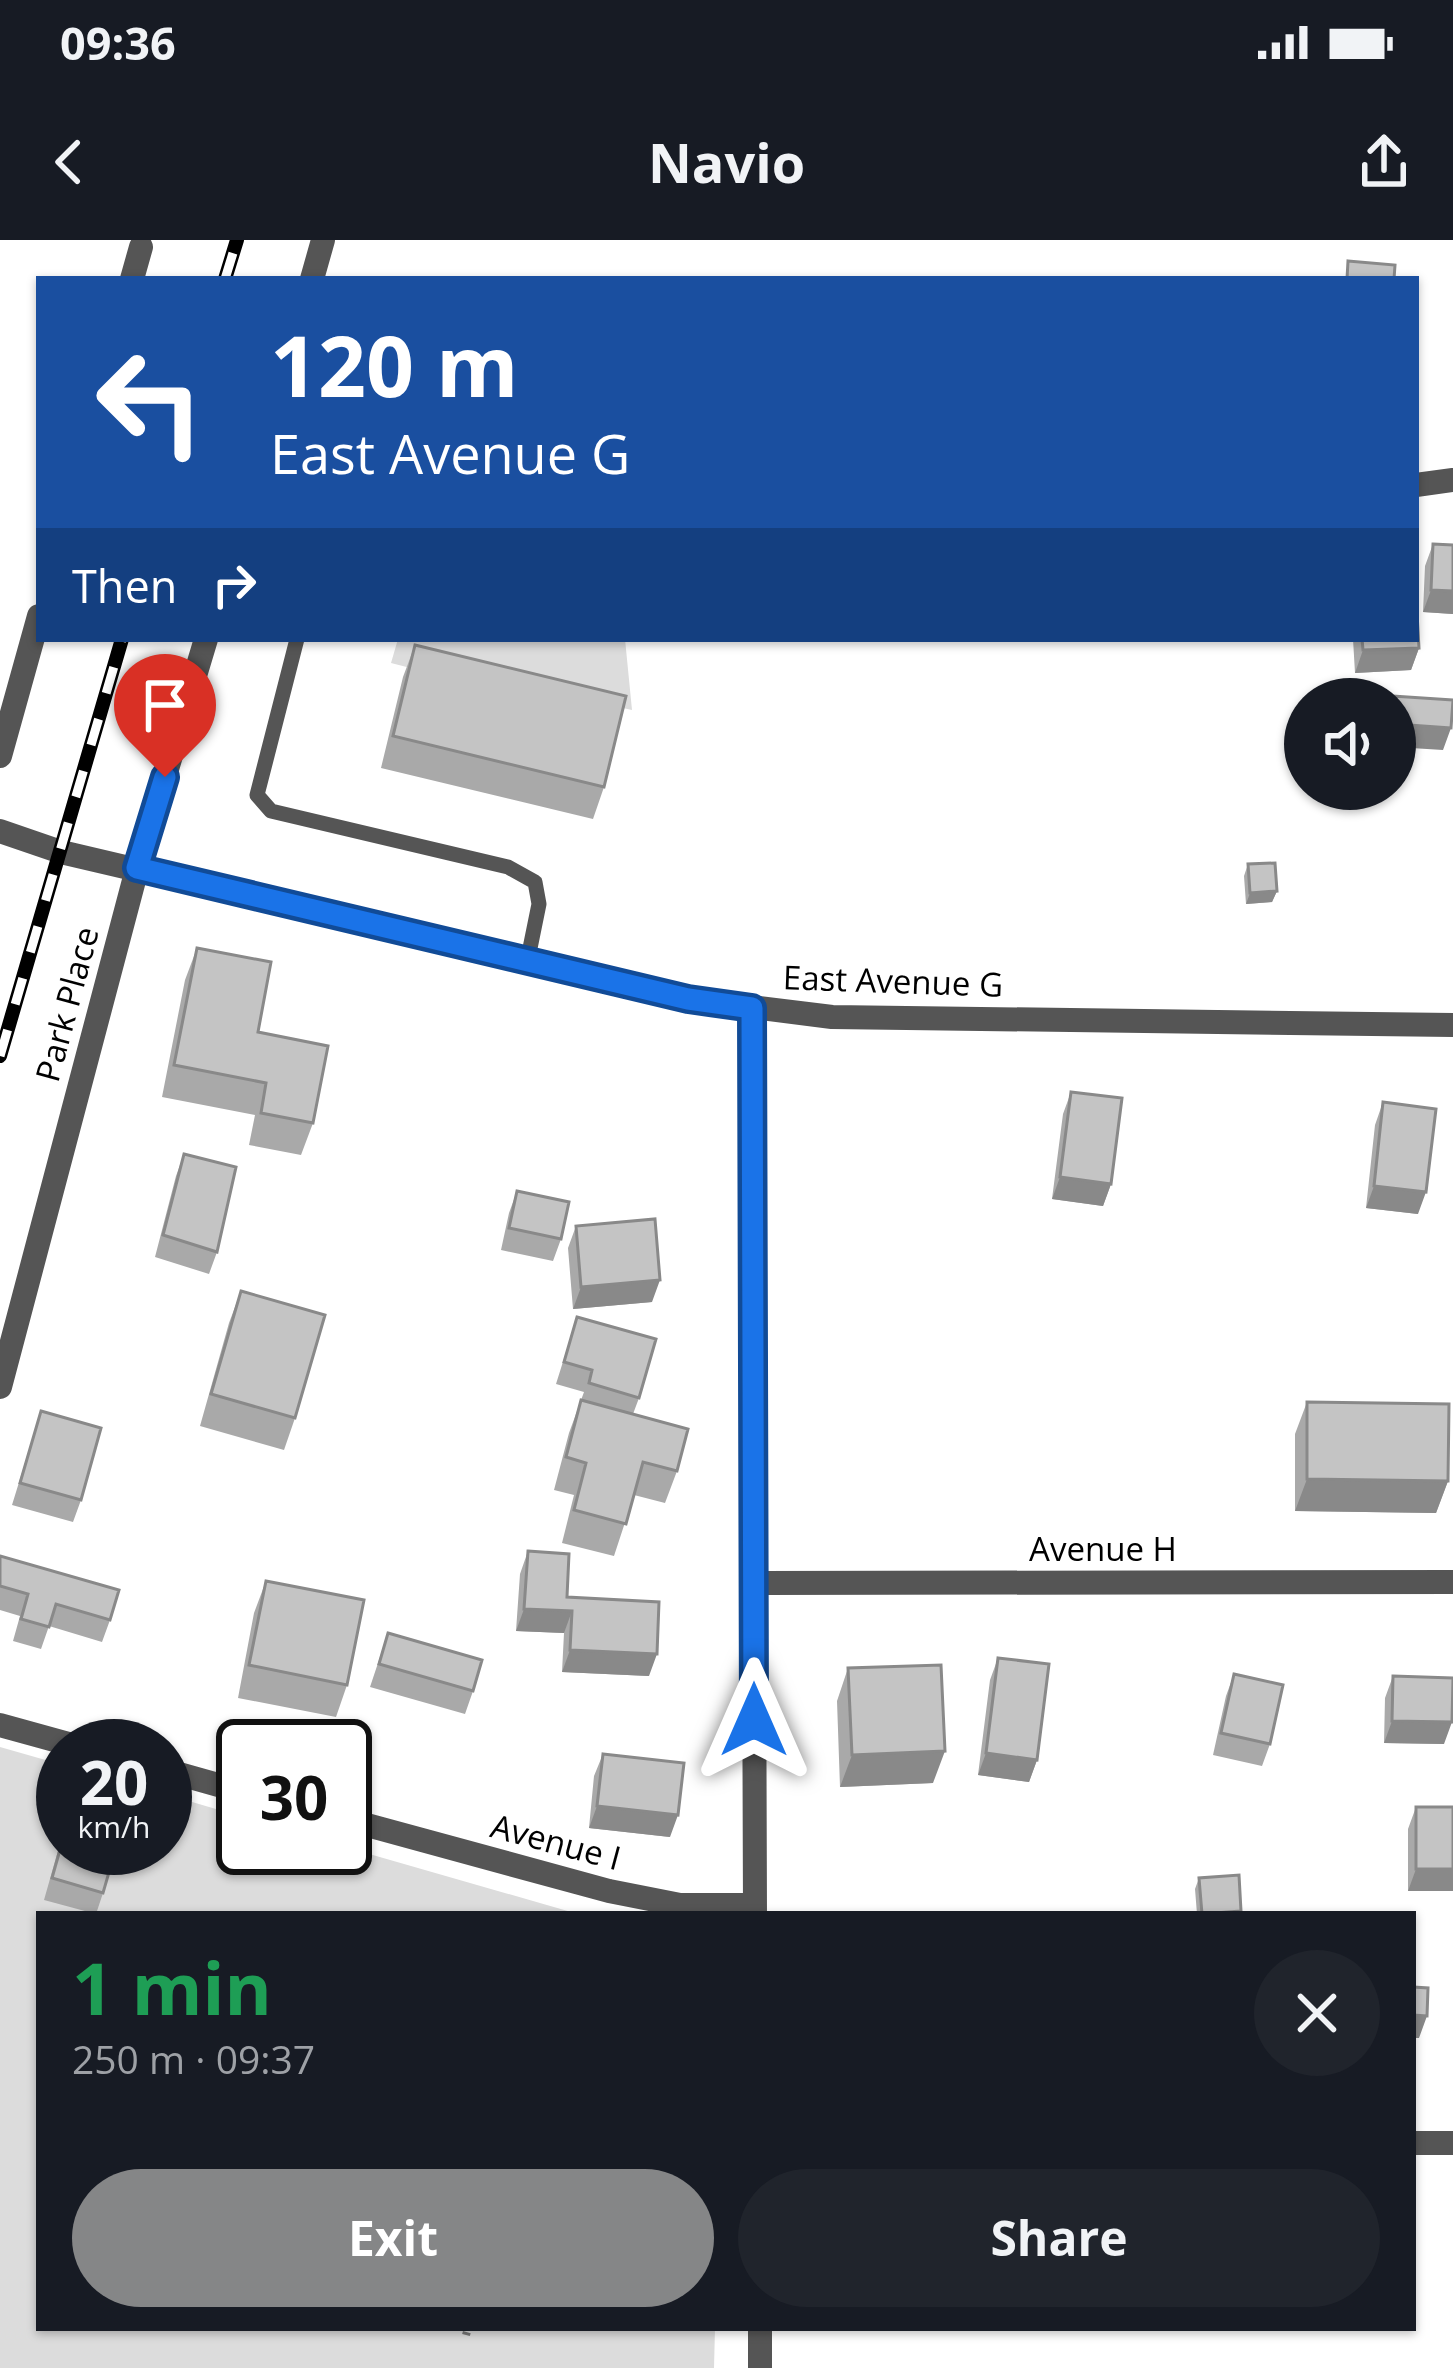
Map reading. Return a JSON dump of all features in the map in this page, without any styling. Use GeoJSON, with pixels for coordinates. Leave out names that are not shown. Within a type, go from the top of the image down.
{"type":"FeatureCollection","features":[{"type":"Feature","properties":{"kind":"street"},"geometry":{"type":"LineString","coordinates":[[313,276],[323,240]]}},
{"type":"Feature","properties":{"kind":"street"},"geometry":{"type":"LineString","coordinates":[[133,276],[141,247]]}},
{"type":"Feature","properties":{"kind":"street"},"geometry":{"type":"LineString","coordinates":[[1419,485],[1453,480]]}},
{"type":"Feature","properties":{"kind":"street"},"geometry":{"type":"LineString","coordinates":[[0,756],[36,627]]}},
{"type":"Feature","properties":{"kind":"street","name":"Park Place"},"geometry":{"type":"LineString","coordinates":[[0,1387],[137,868],[205,642]]}},
{"type":"Feature","properties":{"kind":"street","name":"East Avenue G"},"geometry":{"type":"LineString","coordinates":[[0,831],[61,852],[527,963],[688,999],[752,1008],[832,1017],[1453,1025]]}},
{"type":"Feature","properties":{"kind":"street"},"geometry":{"type":"LineString","coordinates":[[752,1008],[755,1909]]}},
{"type":"Feature","properties":{"kind":"street","name":"Avenue H"},"geometry":{"type":"LineString","coordinates":[[754,1582],[1453,1582]]}},
{"type":"Feature","properties":{"kind":"street"},"geometry":{"type":"LineString","coordinates":[[0,1725],[36,1735]]}},
{"type":"Feature","properties":{"kind":"street","name":"Avenue I"},"geometry":{"type":"LineString","coordinates":[[372,1827],[609,1892],[680,1905],[755,1909]]}},
{"type":"Feature","properties":{"kind":"street"},"geometry":{"type":"LineString","coordinates":[[1416,2143],[1453,2144]]}},
{"type":"Feature","properties":{"kind":"street"},"geometry":{"type":"LineString","coordinates":[[760,2331],[760,2368]]}},
{"type":"Feature","properties":{"kind":"lane"},"geometry":{"type":"LineString","coordinates":[[296,642],[257,795],[271,811],[508,867],[535,881],[539,904],[527,963]]}},
{"type":"Feature","properties":{"kind":"shaded area"},"geometry":{"type":"Polygon","coordinates":[[[397,642],[625,642],[632,710],[609,705],[610,719],[391,663],[397,642]]]}},
{"type":"Feature","properties":{"kind":"shaded area"},"geometry":{"type":"Polygon","coordinates":[[[0,1747],[36,1757],[36,1875],[192,1875],[192,1802],[216,1809],[216,1875],[372,1875],[372,1855],[568,1911],[36,1911],[36,2331],[715,2331],[714,2368],[0,2368],[0,1747]]]}},
{"type":"Feature","properties":{"kind":"building"},"geometry":{"type":"Polygon","coordinates":[[[1348,261],[1395,265],[1394,276],[1347,276],[1348,261]]]}},
{"type":"Feature","properties":{"kind":"building"},"geometry":{"type":"Polygon","coordinates":[[[1433,544],[1453,545],[1453,591],[1431,590],[1433,544]]]}},
{"type":"Feature","properties":{"kind":"building"},"geometry":{"type":"Polygon","coordinates":[[[1362,642],[1419,642],[1419,648],[1363,650],[1362,642]]]}},
{"type":"Feature","properties":{"kind":"building"},"geometry":{"type":"Polygon","coordinates":[[[415,645],[626,696],[604,787],[393,736],[415,645]]]}},
{"type":"Feature","properties":{"kind":"building"},"geometry":{"type":"Polygon","coordinates":[[[1416,698],[1453,700],[1451,728],[1416,726],[1416,698]]]}},
{"type":"Feature","properties":{"kind":"building"},"geometry":{"type":"Polygon","coordinates":[[[1275,863],[1277,891],[1250,893],[1248,864],[1275,863]]]}},
{"type":"Feature","properties":{"kind":"building"},"geometry":{"type":"Polygon","coordinates":[[[197,948],[271,962],[258,1032],[328,1046],[313,1123],[261,1113],[266,1083],[174,1065],[197,948]]]}},
{"type":"Feature","properties":{"kind":"building"},"geometry":{"type":"Polygon","coordinates":[[[1071,1092],[1122,1098],[1111,1184],[1060,1177],[1071,1092]]]}},
{"type":"Feature","properties":{"kind":"building"},"geometry":{"type":"Polygon","coordinates":[[[1383,1102],[1436,1109],[1426,1192],[1374,1186],[1383,1102]]]}},
{"type":"Feature","properties":{"kind":"building"},"geometry":{"type":"Polygon","coordinates":[[[184,1154],[236,1167],[217,1252],[163,1235],[184,1154]]]}},
{"type":"Feature","properties":{"kind":"building"},"geometry":{"type":"Polygon","coordinates":[[[517,1191],[569,1202],[561,1239],[509,1228],[517,1191]]]}},
{"type":"Feature","properties":{"kind":"building"},"geometry":{"type":"Polygon","coordinates":[[[655,1219],[660,1280],[581,1287],[576,1226],[655,1219]]]}},
{"type":"Feature","properties":{"kind":"building"},"geometry":{"type":"Polygon","coordinates":[[[241,1291],[325,1315],[295,1418],[211,1394],[241,1291]]]}},
{"type":"Feature","properties":{"kind":"building"},"geometry":{"type":"Polygon","coordinates":[[[577,1317],[656,1339],[639,1398],[589,1383],[592,1370],[564,1362],[577,1317]]]}},
{"type":"Feature","properties":{"kind":"building"},"geometry":{"type":"Polygon","coordinates":[[[581,1400],[688,1429],[677,1471],[643,1462],[626,1524],[574,1510],[586,1463],[566,1457],[581,1400]]]}},
{"type":"Feature","properties":{"kind":"building"},"geometry":{"type":"Polygon","coordinates":[[[1307,1402],[1449,1404],[1448,1481],[1307,1479],[1307,1402]]]}},
{"type":"Feature","properties":{"kind":"building"},"geometry":{"type":"Polygon","coordinates":[[[41,1411],[101,1428],[81,1500],[20,1483],[41,1411]]]}},
{"type":"Feature","properties":{"kind":"building"},"geometry":{"type":"Polygon","coordinates":[[[528,1551],[569,1554],[567,1597],[659,1602],[657,1654],[570,1650],[572,1611],[524,1609],[528,1551]]]}},
{"type":"Feature","properties":{"kind":"building"},"geometry":{"type":"Polygon","coordinates":[[[0,1556],[119,1590],[110,1620],[56,1604],[49,1627],[21,1619],[28,1594],[0,1586],[0,1556]]]}},
{"type":"Feature","properties":{"kind":"building"},"geometry":{"type":"Polygon","coordinates":[[[266,1581],[364,1600],[347,1685],[249,1665],[266,1581]]]}},
{"type":"Feature","properties":{"kind":"building"},"geometry":{"type":"Polygon","coordinates":[[[388,1633],[482,1660],[473,1691],[379,1664],[388,1633]]]}},
{"type":"Feature","properties":{"kind":"building"},"geometry":{"type":"Polygon","coordinates":[[[998,1658],[1049,1664],[1037,1760],[986,1753],[998,1658]]]}},
{"type":"Feature","properties":{"kind":"building"},"geometry":{"type":"Polygon","coordinates":[[[941,1665],[945,1751],[852,1755],[848,1668],[941,1665]]]}},
{"type":"Feature","properties":{"kind":"building"},"geometry":{"type":"Polygon","coordinates":[[[1234,1674],[1283,1685],[1270,1744],[1221,1733],[1234,1674]]]}},
{"type":"Feature","properties":{"kind":"building"},"geometry":{"type":"Polygon","coordinates":[[[1393,1676],[1453,1678],[1452,1722],[1392,1721],[1393,1676]]]}},
{"type":"Feature","properties":{"kind":"building"},"geometry":{"type":"Polygon","coordinates":[[[603,1754],[684,1763],[678,1815],[597,1806],[603,1754]]]}},
{"type":"Feature","properties":{"kind":"building"},"geometry":{"type":"Polygon","coordinates":[[[1416,1807],[1453,1807],[1453,1869],[1416,1869],[1416,1807]]]}},
{"type":"Feature","properties":{"kind":"building"},"geometry":{"type":"Polygon","coordinates":[[[53,1875],[108,1875],[103,1893],[53,1875]]]}},
{"type":"Feature","properties":{"kind":"building"},"geometry":{"type":"Polygon","coordinates":[[[1239,1875],[1241,1911],[1202,1911],[1199,1878],[1239,1875]]]}},
{"type":"Feature","properties":{"kind":"building"},"geometry":{"type":"Polygon","coordinates":[[[1416,1987],[1428,1988],[1427,2016],[1416,2015],[1416,1987]]]}},
{"type":"Feature","properties":{"kind":"railway"},"geometry":{"type":"LineString","coordinates":[[226,276],[237,240]]}},
{"type":"Feature","properties":{"kind":"railway"},"geometry":{"type":"LineString","coordinates":[[0,1056],[121,642]]}},
{"type":"Feature","properties":{"kind":"route"},"geometry":{"type":"LineString","coordinates":[[165,777],[137,868],[389,931],[688,999],[752,1008],[754,1720]]}}]}
